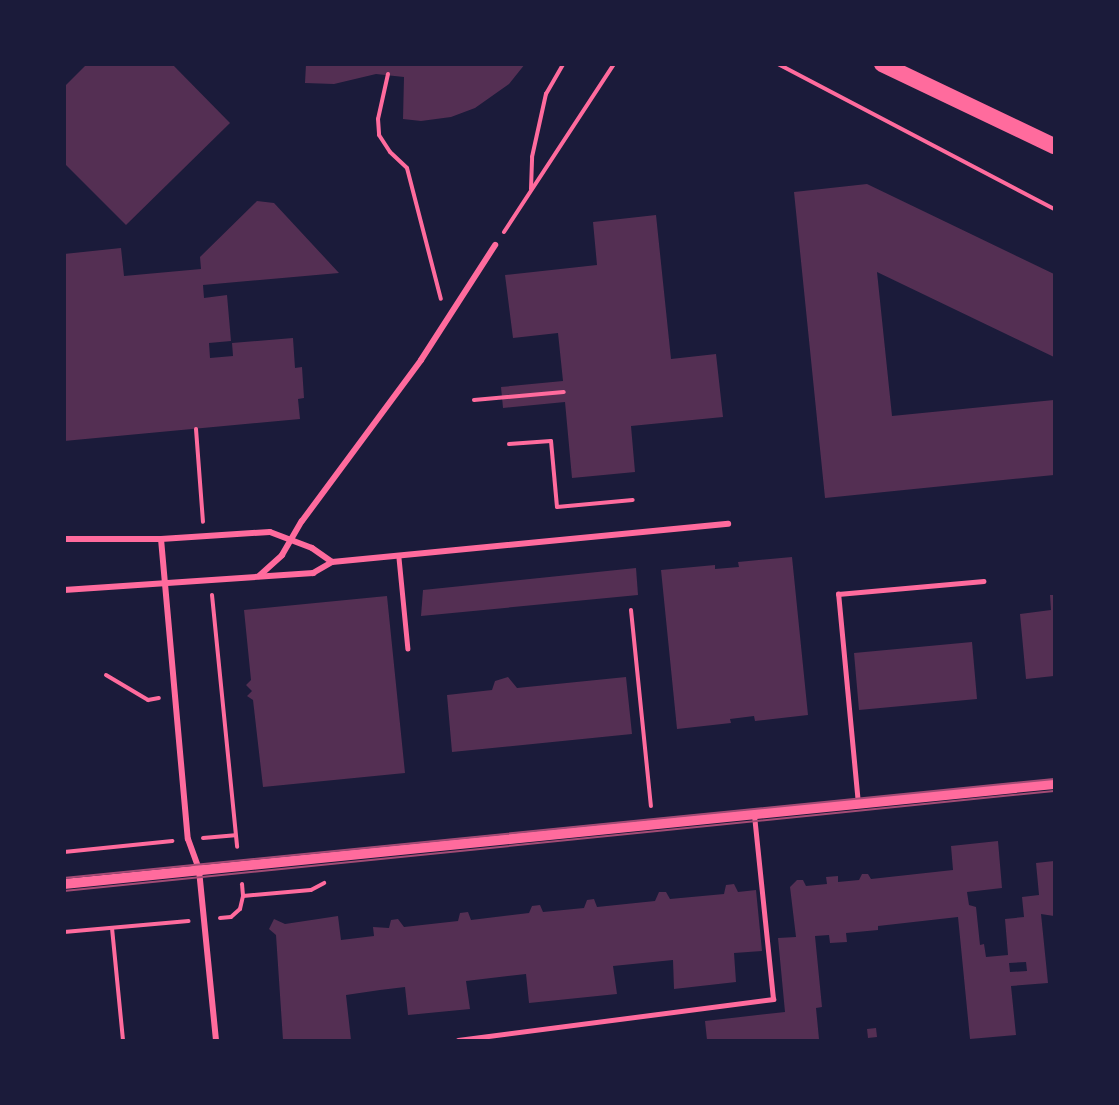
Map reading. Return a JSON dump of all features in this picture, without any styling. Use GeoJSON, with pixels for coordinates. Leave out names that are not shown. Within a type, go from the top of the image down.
{"type":"FeatureCollection","features":[{"type":"Feature","properties":{"kind":"highway"},"geometry":{"type":"LineString","coordinates":[[882,64],[1054,146]]}},
{"type":"Feature","properties":{"kind":"street"},"geometry":{"type":"LineString","coordinates":[[258,577],[282,555],[446,323],[495,245]]}},
{"type":"Feature","properties":{"kind":"street"},"geometry":{"type":"LineString","coordinates":[[64,590],[211,578],[313,573],[332,562],[399,558],[728,524]]}},
{"type":"Feature","properties":{"kind":"street"},"geometry":{"type":"LineString","coordinates":[[64,539],[161,539],[270,532],[292,538],[332,562]]}},
{"type":"Feature","properties":{"kind":"street"},"geometry":{"type":"LineString","coordinates":[[161,539],[188,839],[199,870],[216,1041]]}},
{"type":"Feature","properties":{"kind":"street"},"geometry":{"type":"LineString","coordinates":[[64,884],[1054,784]]}},
{"type":"Feature","properties":{"kind":"lane"},"geometry":{"type":"LineString","coordinates":[[399,558],[408,649]]}},
{"type":"Feature","properties":{"kind":"lane"},"geometry":{"type":"LineString","coordinates":[[858,804],[838,594],[983,581]]}},
{"type":"Feature","properties":{"kind":"lane"},"geometry":{"type":"LineString","coordinates":[[458,1041],[773,999],[754,814]]}},
{"type":"Feature","properties":{"kind":"path"},"geometry":{"type":"LineString","coordinates":[[531,190],[532,157],[546,94],[562,64]]}},
{"type":"Feature","properties":{"kind":"path"},"geometry":{"type":"LineString","coordinates":[[495,245],[614,64]]}},
{"type":"Feature","properties":{"kind":"path"},"geometry":{"type":"LineString","coordinates":[[778,64],[1054,208]]}},
{"type":"Feature","properties":{"kind":"path"},"geometry":{"type":"LineString","coordinates":[[388,74],[378,119],[379,135],[390,152],[407,168],[446,323]]}},
{"type":"Feature","properties":{"kind":"path"},"geometry":{"type":"LineString","coordinates":[[474,400],[564,392]]}},
{"type":"Feature","properties":{"kind":"path"},"geometry":{"type":"LineString","coordinates":[[196,429],[204,536]]}},
{"type":"Feature","properties":{"kind":"path"},"geometry":{"type":"LineString","coordinates":[[509,444],[551,441],[557,507],[633,500]]}},
{"type":"Feature","properties":{"kind":"path"},"geometry":{"type":"LineString","coordinates":[[211,578],[235,835],[240,866]]}},
{"type":"Feature","properties":{"kind":"path"},"geometry":{"type":"LineString","coordinates":[[631,610],[653,824]]}},
{"type":"Feature","properties":{"kind":"path"},"geometry":{"type":"LineString","coordinates":[[106,675],[148,700],[176,696]]}},
{"type":"Feature","properties":{"kind":"path"},"geometry":{"type":"LineString","coordinates":[[64,852],[235,835]]}},
{"type":"Feature","properties":{"kind":"path"},"geometry":{"type":"LineString","coordinates":[[112,928],[123,1041]]}},
{"type":"Feature","properties":{"kind":"building"},"geometry":{"type":"Polygon","coordinates":[[[87,64],[172,64],[230,123],[126,225],[64,163],[64,87],[87,64]]]}},
{"type":"Feature","properties":{"kind":"building"},"geometry":{"type":"Polygon","coordinates":[[[306,64],[525,64],[509,84],[475,108],[451,117],[421,121],[403,119],[404,77],[376,74],[334,84],[305,83],[306,64]]]}},
{"type":"Feature","properties":{"kind":"building"},"geometry":{"type":"Polygon","coordinates":[[[867,184],[1054,274],[1054,357],[877,272],[892,416],[1054,400],[1054,475],[825,498],[794,192],[867,184]]]}},
{"type":"Feature","properties":{"kind":"building"},"geometry":{"type":"Polygon","coordinates":[[[257,201],[274,203],[339,273],[203,285],[204,298],[227,295],[231,341],[209,343],[210,358],[233,356],[232,343],[293,338],[295,368],[302,367],[304,398],[298,399],[300,419],[64,441],[64,254],[121,248],[124,276],[201,269],[200,257],[257,201]]]}},
{"type":"Feature","properties":{"kind":"building"},"geometry":{"type":"Polygon","coordinates":[[[656,215],[671,359],[716,354],[723,417],[631,426],[635,472],[572,478],[565,402],[503,408],[501,387],[563,381],[558,333],[513,338],[505,275],[597,265],[593,222],[656,215]]]}},
{"type":"Feature","properties":{"kind":"building"},"geometry":{"type":"Polygon","coordinates":[[[792,557],[808,715],[755,721],[754,716],[730,719],[731,723],[677,729],[661,570],[715,565],[715,569],[739,567],[738,562],[792,557]]]}},
{"type":"Feature","properties":{"kind":"building"},"geometry":{"type":"Polygon","coordinates":[[[636,568],[638,595],[421,616],[423,590],[636,568]]]}},
{"type":"Feature","properties":{"kind":"building"},"geometry":{"type":"Polygon","coordinates":[[[1050,595],[1054,595],[1054,676],[1026,679],[1020,614],[1051,610],[1050,595]]]}},
{"type":"Feature","properties":{"kind":"building"},"geometry":{"type":"Polygon","coordinates":[[[387,596],[405,773],[263,787],[253,700],[247,696],[252,691],[246,685],[251,680],[244,610],[387,596]]]}},
{"type":"Feature","properties":{"kind":"building"},"geometry":{"type":"Polygon","coordinates":[[[972,642],[977,699],[859,710],[854,653],[972,642]]]}},
{"type":"Feature","properties":{"kind":"building"},"geometry":{"type":"Polygon","coordinates":[[[508,677],[517,688],[626,677],[632,734],[452,752],[447,695],[492,690],[495,681],[508,677]]]}},
{"type":"Feature","properties":{"kind":"building"},"geometry":{"type":"Polygon","coordinates":[[[998,841],[1002,888],[967,892],[969,905],[976,907],[980,945],[984,944],[986,957],[1008,955],[1005,919],[1024,917],[1022,897],[1039,895],[1036,863],[1054,861],[1054,916],[1041,914],[1048,983],[1011,986],[1016,1035],[970,1039],[958,917],[878,926],[878,930],[846,933],[847,942],[830,943],[829,935],[815,936],[822,1007],[816,1008],[819,1039],[707,1040],[705,1021],[785,1012],[778,938],[796,937],[790,887],[797,880],[803,880],[806,886],[827,884],[826,877],[838,876],[838,882],[859,880],[862,874],[868,874],[871,879],[953,870],[951,846],[998,841]],[[1026,962],[1009,963],[1010,972],[1027,971],[1026,962]]]}},
{"type":"Feature","properties":{"kind":"building"},"geometry":{"type":"Polygon","coordinates":[[[734,884],[738,892],[756,890],[762,951],[734,953],[736,982],[674,989],[673,960],[613,966],[617,994],[529,1003],[526,974],[466,981],[470,1009],[408,1015],[405,987],[380,990],[346,995],[351,1040],[283,1040],[276,935],[269,929],[274,919],[285,924],[338,916],[341,940],[374,936],[373,927],[389,928],[391,920],[398,919],[404,927],[458,921],[460,913],[468,912],[471,920],[529,913],[532,906],[540,905],[543,912],[584,908],[587,900],[594,899],[597,907],[655,901],[659,892],[666,892],[670,899],[724,894],[726,885],[734,884]]]}},
{"type":"Feature","properties":{"kind":"building"},"geometry":{"type":"Polygon","coordinates":[[[876,1028],[877,1037],[868,1038],[867,1029],[876,1028]]]}},
{"type":"Feature","properties":{"kind":"tram line"},"geometry":{"type":"LineString","coordinates":[[64,878],[1054,779]]}},
{"type":"Feature","properties":{"kind":"tram line"},"geometry":{"type":"LineString","coordinates":[[64,891],[1054,791]]}}]}
